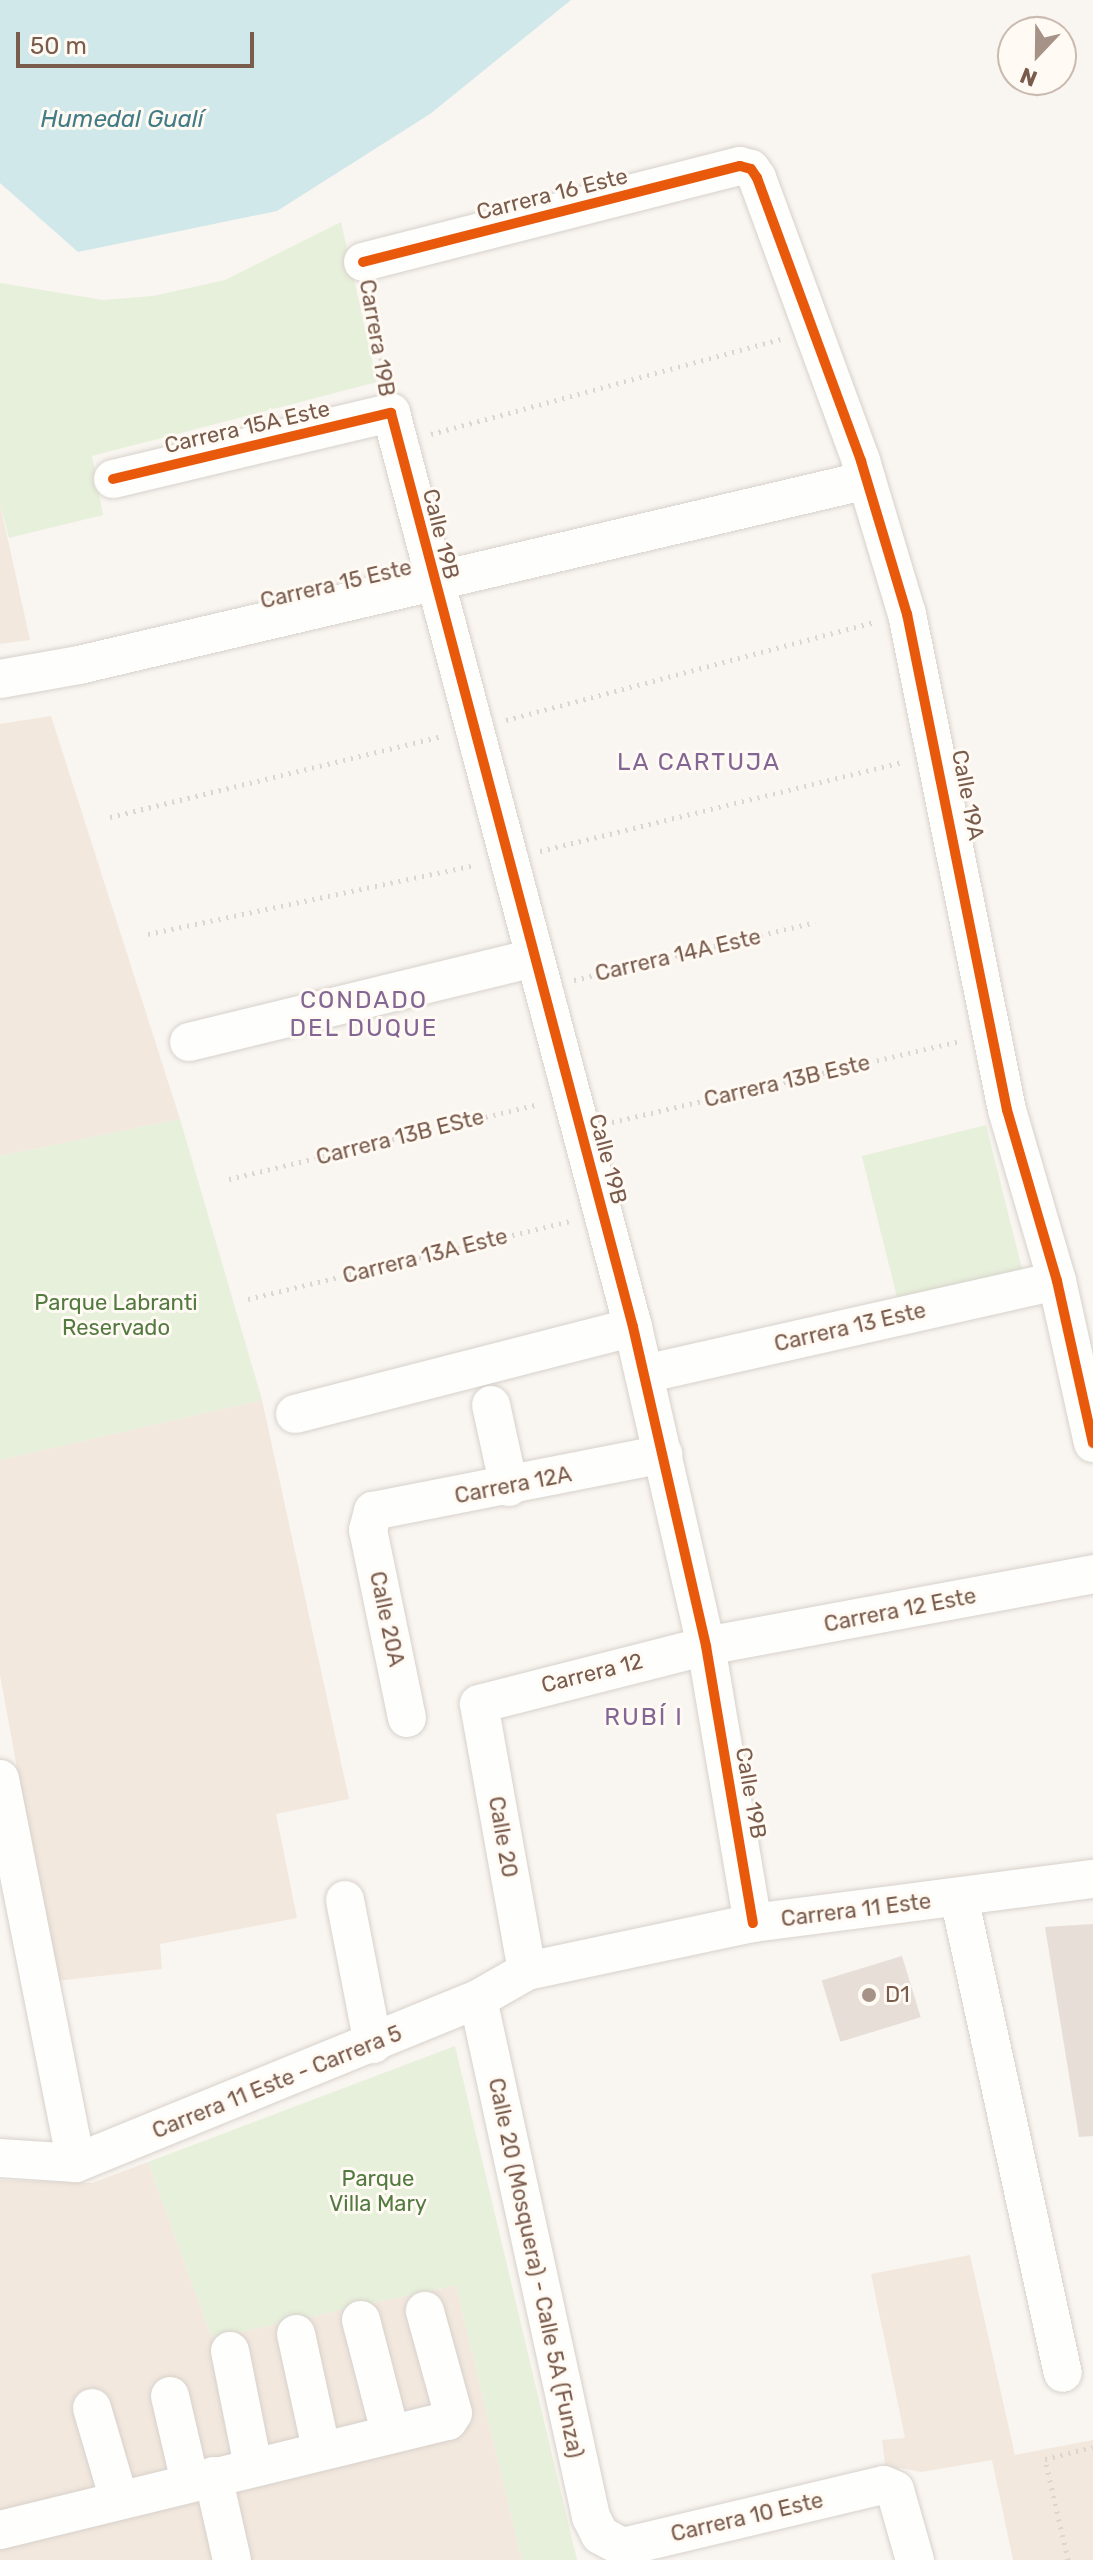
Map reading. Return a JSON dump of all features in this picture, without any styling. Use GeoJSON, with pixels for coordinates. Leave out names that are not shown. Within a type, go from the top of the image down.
{"type":"FeatureCollection","features":[{"type":"Feature","properties":{"kind":"street","name":"Carrera 16 Este"},"geometry":{"type":"LineString","coordinates":[[363,262],[740,166],[751,169]]}},
{"type":"Feature","properties":{"kind":"street","name":"Calle 19A"},"geometry":{"type":"LineString","coordinates":[[751,169],[867,480],[907,614],[936,737],[1007,1110],[1057,1281],[1093,1443]]}},
{"type":"Feature","properties":{"kind":"street","name":"Carrera 15A Este"},"geometry":{"type":"LineString","coordinates":[[113,479],[394,428]]}},
{"type":"Feature","properties":{"kind":"street","name":"Calle 19B"},"geometry":{"type":"LineString","coordinates":[[394,428],[432,582],[633,1327],[706,1646],[753,1923]]}},
{"type":"Feature","properties":{"kind":"street","name":"Carrera 15 Este"},"geometry":{"type":"LineString","coordinates":[[0,679],[867,480]]}},
{"type":"Feature","properties":{"kind":"street"},"geometry":{"type":"LineString","coordinates":[[189,1042],[538,973]]}},
{"type":"Feature","properties":{"kind":"street","name":"Carrera 13 Este"},"geometry":{"type":"LineString","coordinates":[[644,1374],[1057,1281]]}},
{"type":"Feature","properties":{"kind":"street"},"geometry":{"type":"LineString","coordinates":[[295,1414],[633,1327]]}},
{"type":"Feature","properties":{"kind":"street"},"geometry":{"type":"LineString","coordinates":[[491,1405],[509,1487]]}},
{"type":"Feature","properties":{"kind":"street","name":"Carrera 12A"},"geometry":{"type":"LineString","coordinates":[[368,1520],[373,1511],[509,1487],[663,1454]]}},
{"type":"Feature","properties":{"kind":"street","name":"Calle 20A"},"geometry":{"type":"LineString","coordinates":[[368,1520],[407,1718]]}},
{"type":"Feature","properties":{"kind":"street","name":"Carrera 12 Este"},"geometry":{"type":"LineString","coordinates":[[706,1646],[1093,1574]]}},
{"type":"Feature","properties":{"kind":"street","name":"Carrera 12"},"geometry":{"type":"LineString","coordinates":[[479,1704],[706,1646]]}},
{"type":"Feature","properties":{"kind":"street","name":"Calle 20"},"geometry":{"type":"LineString","coordinates":[[479,1704],[527,1971]]}},
{"type":"Feature","properties":{"kind":"street"},"geometry":{"type":"LineString","coordinates":[[0,1779],[76,2163],[0,2158]]}},
{"type":"Feature","properties":{"kind":"street","name":"Carrera 11 Este"},"geometry":{"type":"LineString","coordinates":[[478,1999],[527,1971],[753,1923],[1093,1879]]}},
{"type":"Feature","properties":{"kind":"street"},"geometry":{"type":"LineString","coordinates":[[959,1897],[1063,2373]]}},
{"type":"Feature","properties":{"kind":"street"},"geometry":{"type":"LineString","coordinates":[[345,1900],[373,2044]]}},
{"type":"Feature","properties":{"kind":"street","name":"Carrera 11 Este - Carrera 5"},"geometry":{"type":"LineString","coordinates":[[76,2163],[478,1999]]}},
{"type":"Feature","properties":{"kind":"street","name":"Calle 20 (Mosquera) - Calle 5A (Funza)"},"geometry":{"type":"LineString","coordinates":[[478,1999],[591,2517],[600,2535]]}},
{"type":"Feature","properties":{"kind":"street"},"geometry":{"type":"LineString","coordinates":[[0,2530],[390,2432],[448,2421],[453,2413],[425,2311]]}},
{"type":"Feature","properties":{"kind":"street"},"geometry":{"type":"LineString","coordinates":[[361,2320],[390,2432]]}},
{"type":"Feature","properties":{"kind":"street"},"geometry":{"type":"LineString","coordinates":[[296,2334],[321,2449]]}},
{"type":"Feature","properties":{"kind":"street"},"geometry":{"type":"LineString","coordinates":[[230,2351],[253,2466]]}},
{"type":"Feature","properties":{"kind":"street"},"geometry":{"type":"LineString","coordinates":[[170,2396],[232,2560]]}},
{"type":"Feature","properties":{"kind":"street"},"geometry":{"type":"LineString","coordinates":[[92,2408],[119,2500]]}},
{"type":"Feature","properties":{"kind":"street","name":"Carrera 10 Este"},"geometry":{"type":"LineString","coordinates":[[600,2535],[623,2547],[884,2485],[898,2479],[915,2560]]}},
{"type":"Feature","properties":{"kind":"path"},"geometry":{"type":"LineString","coordinates":[[394,428],[812,330]]}},
{"type":"Feature","properties":{"kind":"path"},"geometry":{"type":"LineString","coordinates":[[1068,2560],[1045,2459],[1093,2447]]}},
{"type":"Feature","properties":{"kind":"shaded area"},"geometry":{"type":"Polygon","coordinates":[[[0,504],[30,640],[0,644],[0,504]]]}},
{"type":"Feature","properties":{"kind":"shaded area"},"geometry":{"type":"Polygon","coordinates":[[[51,716],[180,1119],[0,1156],[0,724],[51,716]]]}},
{"type":"Feature","properties":{"kind":"shaded area"},"geometry":{"type":"Polygon","coordinates":[[[262,1400],[349,1799],[276,1814],[297,1918],[160,1944],[162,1969],[56,1981],[0,1675],[0,1460],[262,1400]]]}},
{"type":"Feature","properties":{"kind":"shaded area"},"geometry":{"type":"Polygon","coordinates":[[[148,2162],[212,2338],[456,2285],[522,2560],[0,2560],[0,2180],[92,2183],[148,2162]]]}},
{"type":"Feature","properties":{"kind":"shaded area"},"geometry":{"type":"Polygon","coordinates":[[[970,2255],[1015,2455],[1093,2440],[1093,2560],[1013,2560],[992,2460],[921,2472],[901,2468],[886,2472],[882,2440],[905,2438],[871,2274],[970,2255]]]}},
{"type":"Feature","properties":{"kind":"green space"},"geometry":{"type":"Polygon","coordinates":[[[341,222],[377,382],[92,456],[103,515],[9,538],[0,504],[0,283],[103,300],[153,296],[225,280],[341,222]]]}},
{"type":"Feature","properties":{"kind":"green space","name":"Parque Labranti Reservado"},"geometry":{"type":"Polygon","coordinates":[[[180,1119],[262,1400],[0,1460],[0,1156],[180,1119]]]}},
{"type":"Feature","properties":{"kind":"green space"},"geometry":{"type":"Polygon","coordinates":[[[986,1125],[1023,1274],[899,1305],[862,1156],[986,1125]]]}},
{"type":"Feature","properties":{"kind":"green space","name":"Parque Villa Mary"},"geometry":{"type":"Polygon","coordinates":[[[455,2046],[577,2560],[522,2560],[456,2285],[212,2338],[148,2162],[455,2046]]]}},
{"type":"Feature","properties":{"kind":"water","name":"Humedal Gualí"},"geometry":{"type":"Polygon","coordinates":[[[0,0],[571,0],[430,114],[277,211],[78,252],[0,183],[0,0]]]}},
{"type":"Feature","properties":{"kind":"building"},"geometry":{"type":"Polygon","coordinates":[[[1093,1924],[1093,2136],[1079,2137],[1045,1927],[1093,1924]]]}},
{"type":"Feature","properties":{"kind":"building","name":"D1"},"geometry":{"type":"Polygon","coordinates":[[[902,1956],[921,2017],[840,2042],[822,1981],[902,1956]]]}},
{"type":"Feature","properties":{"kind":"cycle path"},"geometry":{"type":"LineString","coordinates":[[363,262],[740,166],[751,169],[757,178],[861,461],[907,614],[1007,1110],[1057,1281],[1093,1443]]}},
{"type":"Feature","properties":{"kind":"cycle path"},"geometry":{"type":"LineString","coordinates":[[113,479],[391,413],[633,1327],[706,1646],[753,1923]]}},
{"type":"Feature","properties":{"kind":"place","name":"D1"},"geometry":{"type":"Point","coordinates":[869,1995]}},
{"type":"Feature","properties":{"kind":"district","name":"LA CARTUJA"},"geometry":{"type":"Point","coordinates":[699,763]}},
{"type":"Feature","properties":{"kind":"district","name":"CONDADO DEL DUQUE"},"geometry":{"type":"Point","coordinates":[364,1015]}},
{"type":"Feature","properties":{"kind":"district","name":"RUBÍ I"},"geometry":{"type":"Point","coordinates":[644,1718]}}]}
